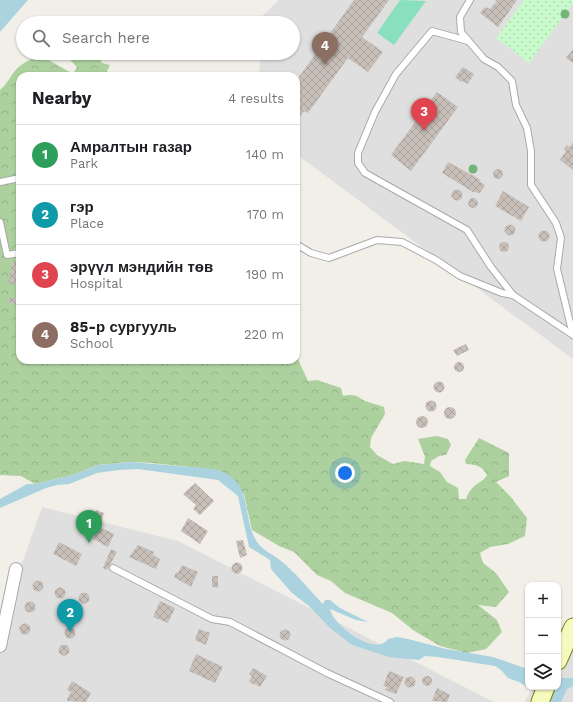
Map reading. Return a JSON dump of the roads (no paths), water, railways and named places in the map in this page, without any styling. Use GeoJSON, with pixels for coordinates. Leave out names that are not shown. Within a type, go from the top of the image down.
{"type":"FeatureCollection","features":[{"type":"Feature","properties":{"kind":"main road"},"geometry":{"type":"LineString","coordinates":[[561,654],[573,627]]}},
{"type":"Feature","properties":{"kind":"main road"},"geometry":{"type":"LineString","coordinates":[[540,702],[545,690]]}},
{"type":"Feature","properties":{"kind":"street"},"geometry":{"type":"LineString","coordinates":[[0,646],[16,569]]}},
{"type":"Feature","properties":{"kind":"lane"},"geometry":{"type":"LineString","coordinates":[[470,0],[460,17],[461,32],[484,59],[498,67],[512,81],[516,105],[527,128],[531,151],[531,186],[556,222],[561,238],[557,269],[573,335]]}},
{"type":"Feature","properties":{"kind":"lane"},"geometry":{"type":"LineString","coordinates":[[468,41],[432,31],[396,74],[382,99],[358,153],[358,163],[364,173],[467,230],[491,267],[513,295],[573,335]]}},
{"type":"Feature","properties":{"kind":"lane"},"geometry":{"type":"LineString","coordinates":[[0,182],[16,179]]}},
{"type":"Feature","properties":{"kind":"lane"},"geometry":{"type":"LineString","coordinates":[[0,222],[7,255],[16,254]]}},
{"type":"Feature","properties":{"kind":"lane"},"geometry":{"type":"LineString","coordinates":[[300,246],[311,253],[329,258],[377,240],[402,242],[436,260],[460,276],[502,293],[513,295]]}},
{"type":"Feature","properties":{"kind":"lane"},"geometry":{"type":"LineString","coordinates":[[113,568],[212,619],[230,622],[327,673],[390,702]]}},
{"type":"Feature","properties":{"kind":"water"},"geometry":{"type":"Polygon","coordinates":[[[0,0],[28,0],[0,32],[0,0]]]}},
{"type":"Feature","properties":{"kind":"water"},"geometry":{"type":"Polygon","coordinates":[[[130,462],[215,469],[228,474],[242,490],[252,532],[259,545],[291,570],[323,604],[325,600],[330,600],[340,608],[368,622],[356,620],[330,609],[338,623],[355,637],[364,642],[382,644],[388,639],[397,637],[446,649],[493,657],[525,668],[525,686],[508,678],[495,666],[438,657],[425,656],[419,660],[389,657],[352,645],[330,628],[309,606],[292,593],[271,569],[270,560],[249,547],[238,496],[218,480],[138,469],[119,470],[97,473],[69,484],[46,488],[0,508],[0,499],[27,484],[35,484],[73,475],[98,465],[130,462]]]}},
{"type":"Feature","properties":{"kind":"water"},"geometry":{"type":"Polygon","coordinates":[[[561,678],[573,678],[573,686],[567,689],[561,702],[552,702],[532,690],[561,690],[561,678]]]}},
{"type":"Feature","properties":{"kind":"place","name":"85-р сургууль"},"geometry":{"type":"Point","coordinates":[325,65]}},
{"type":"Feature","properties":{"kind":"place","name":"эрүүл мэндийн төв"},"geometry":{"type":"Point","coordinates":[424,131]}},
{"type":"Feature","properties":{"kind":"place","name":"Амралтын газар"},"geometry":{"type":"Point","coordinates":[89,543]}},
{"type":"Feature","properties":{"kind":"place","name":"гэр"},"geometry":{"type":"Point","coordinates":[70,632]}}]}
